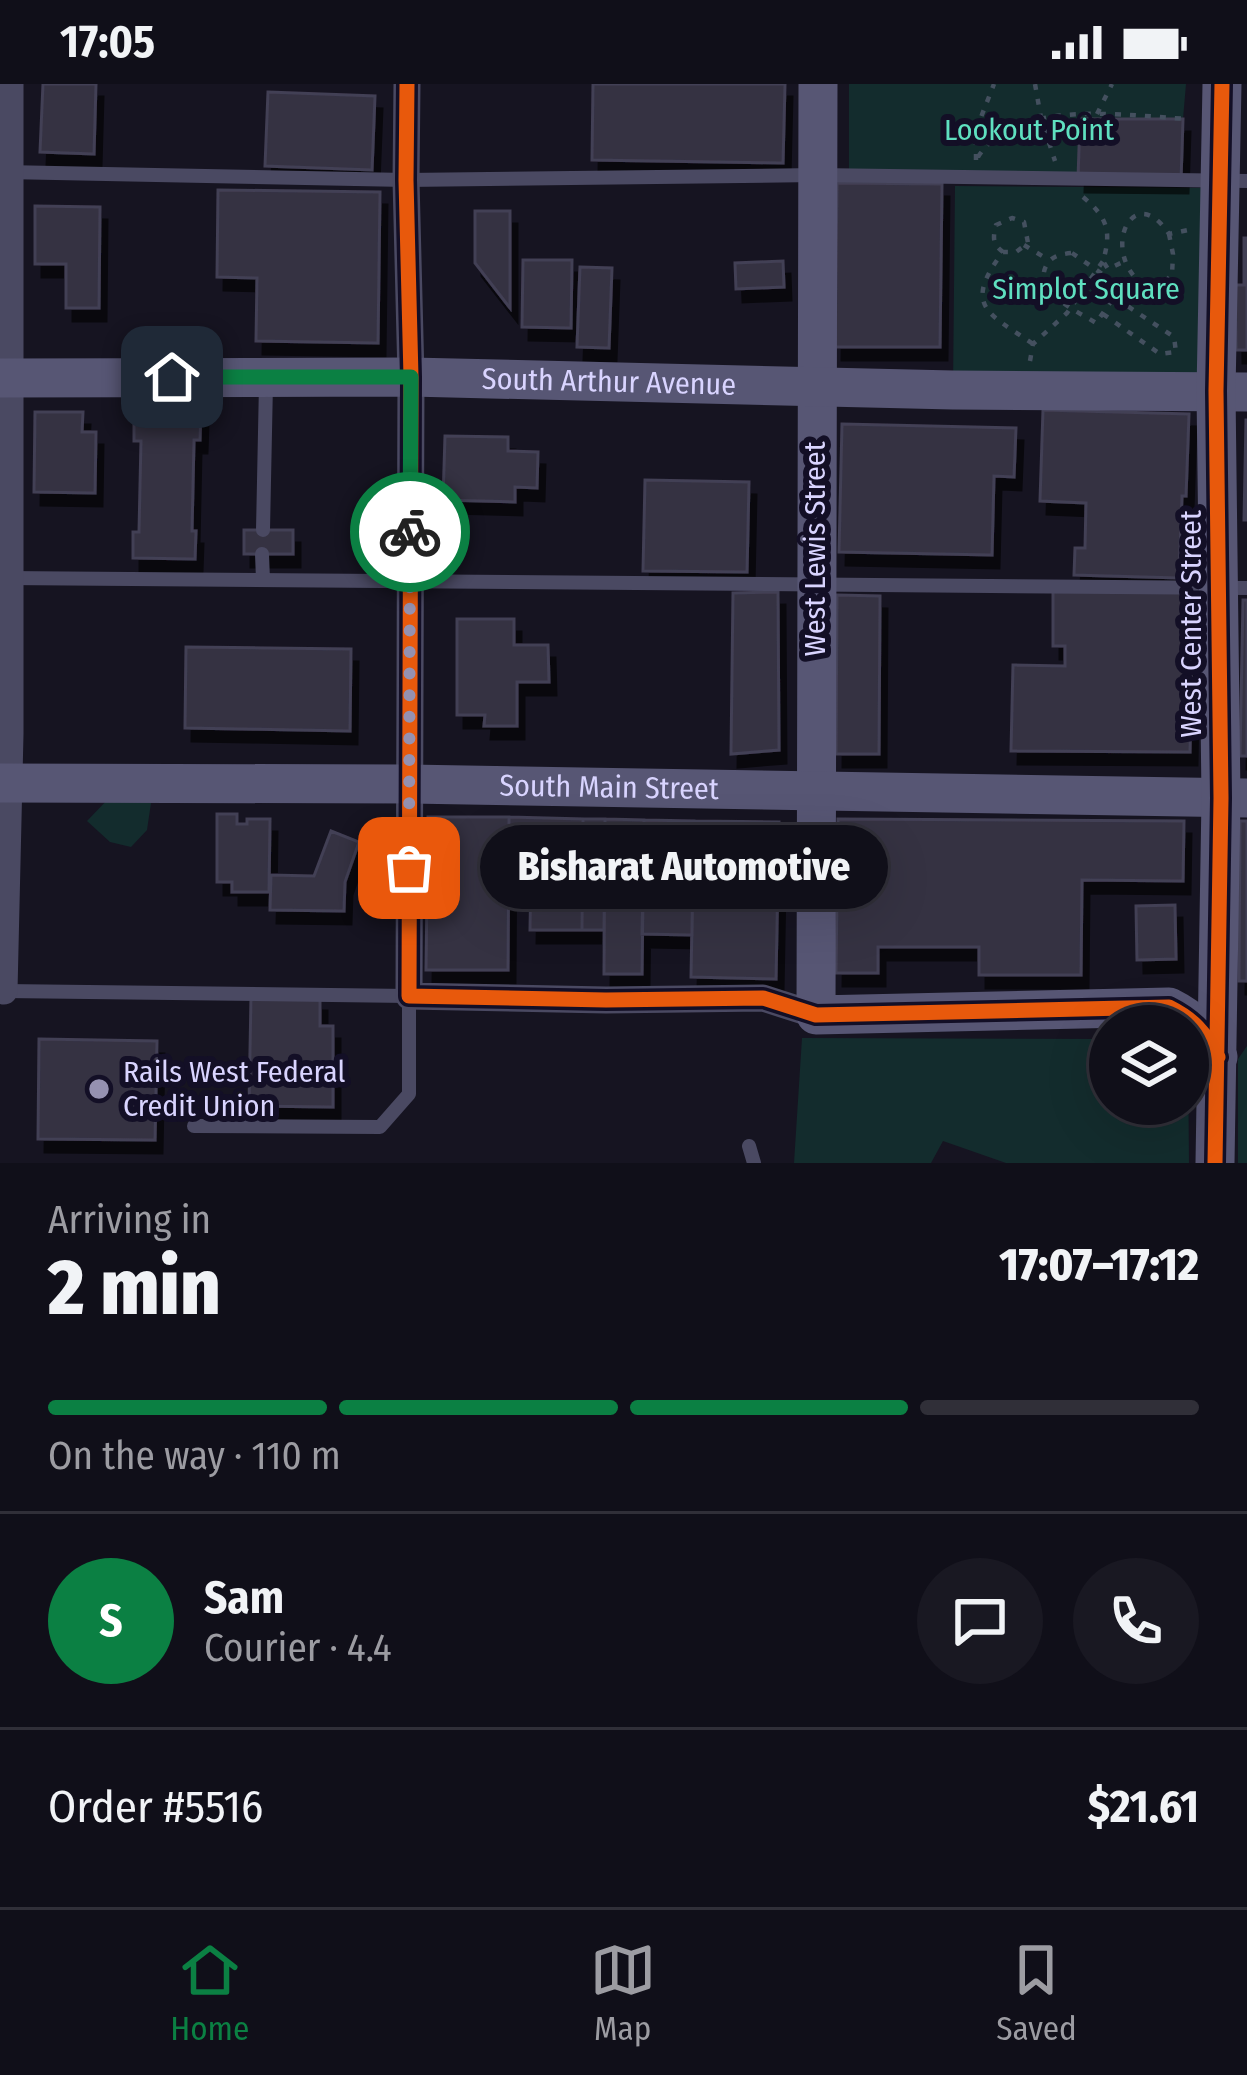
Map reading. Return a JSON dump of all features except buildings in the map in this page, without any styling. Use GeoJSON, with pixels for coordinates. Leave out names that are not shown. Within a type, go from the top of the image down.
{"type":"FeatureCollection","features":[{"type":"Feature","properties":{"kind":"street"},"geometry":{"type":"LineString","coordinates":[[2,991],[5,172],[10,84]]}},
{"type":"Feature","properties":{"kind":"street"},"geometry":{"type":"LineString","coordinates":[[407,84],[409,996],[763,998],[815,1015],[1089,1009]]}},
{"type":"Feature","properties":{"kind":"street","name":"West Lewis Street"},"geometry":{"type":"LineString","coordinates":[[815,1015],[818,84]]}},
{"type":"Feature","properties":{"kind":"street","name":"West Center Street"},"geometry":{"type":"LineString","coordinates":[[1215,1163],[1217,1057],[1232,1009],[1219,949],[1234,798],[1229,547],[1232,392],[1217,225],[1232,181],[1221,102]]}},
{"type":"Feature","properties":{"kind":"street","name":"South Arthur Avenue"},"geometry":{"type":"LineString","coordinates":[[5,378],[411,377],[1232,392]]}},
{"type":"Feature","properties":{"kind":"street","name":"South Main Street"},"geometry":{"type":"LineString","coordinates":[[4,783],[409,784],[1234,798]]}},
{"type":"Feature","properties":{"kind":"street"},"geometry":{"type":"LineString","coordinates":[[1173,1005],[1199,988],[1219,949]]}},
{"type":"Feature","properties":{"kind":"street"},"geometry":{"type":"LineString","coordinates":[[1209,1042],[1217,1057]]}},
{"type":"Feature","properties":{"kind":"lane"},"geometry":{"type":"LineString","coordinates":[[5,172],[406,180],[817,175],[1232,181]]}},
{"type":"Feature","properties":{"kind":"lane"},"geometry":{"type":"LineString","coordinates":[[262,530],[266,378]]}},
{"type":"Feature","properties":{"kind":"lane"},"geometry":{"type":"LineString","coordinates":[[262,554],[262,580]]}},
{"type":"Feature","properties":{"kind":"lane"},"geometry":{"type":"LineString","coordinates":[[5,578],[1233,588]]}},
{"type":"Feature","properties":{"kind":"lane"},"geometry":{"type":"LineString","coordinates":[[2,991],[409,996],[409,1094],[380,1127],[194,1126]]}},
{"type":"Feature","properties":{"kind":"lane"},"geometry":{"type":"LineString","coordinates":[[748,1146],[754,1163]]}},
{"type":"Feature","properties":{"kind":"path"},"geometry":{"type":"LineString","coordinates":[[994,84],[976,130],[976,160],[985,146],[1007,130],[1041,118],[1221,102]]}},
{"type":"Feature","properties":{"kind":"path"},"geometry":{"type":"LineString","coordinates":[[1029,391],[1033,344],[1071,307],[1103,261],[1108,232],[1100,214],[1060,178],[1035,84]]}},
{"type":"Feature","properties":{"kind":"path"},"geometry":{"type":"LineString","coordinates":[[1097,114],[1112,84]]}},
{"type":"Feature","properties":{"kind":"path"},"geometry":{"type":"LineString","coordinates":[[1149,214],[1169,233],[1172,275],[1149,289],[1135,280],[1126,261],[1121,242],[1124,226],[1135,216],[1149,214]]}},
{"type":"Feature","properties":{"kind":"path"},"geometry":{"type":"LineString","coordinates":[[1012,218],[1024,222],[1028,243],[1016,252],[1003,252],[993,238],[996,225],[1012,218]]}},
{"type":"Feature","properties":{"kind":"path"},"geometry":{"type":"LineString","coordinates":[[1169,233],[1217,225]]}},
{"type":"Feature","properties":{"kind":"path"},"geometry":{"type":"LineString","coordinates":[[1024,245],[1049,260]]}},
{"type":"Feature","properties":{"kind":"path"},"geometry":{"type":"LineString","coordinates":[[1003,252],[984,280],[984,306],[1033,344]]}},
{"type":"Feature","properties":{"kind":"path"},"geometry":{"type":"LineString","coordinates":[[1072,253],[1097,269],[1121,287],[1096,323],[1048,290],[1044,269],[1049,260],[1072,253]]}},
{"type":"Feature","properties":{"kind":"path"},"geometry":{"type":"LineString","coordinates":[[1103,261],[1108,268],[1126,261]]}},
{"type":"Feature","properties":{"kind":"path"},"geometry":{"type":"LineString","coordinates":[[1103,314],[1160,354],[1176,352],[1174,337],[1114,297]]}},
{"type":"Feature","properties":{"kind":"green space","name":"Lookout Point"},"geometry":{"type":"Polygon","coordinates":[[[849,84],[1186,84],[1183,119],[1080,119],[1078,179],[849,169],[849,84]]]}},
{"type":"Feature","properties":{"kind":"green space","name":"Simplot Square"},"geometry":{"type":"Polygon","coordinates":[[[955,186],[1218,188],[1216,391],[953,390],[955,186]]]}},
{"type":"Feature","properties":{"kind":"green space"},"geometry":{"type":"Polygon","coordinates":[[[110,797],[151,803],[147,830],[131,847],[110,842],[87,821],[110,797]]]}},
{"type":"Feature","properties":{"kind":"green space"},"geometry":{"type":"Polygon","coordinates":[[[802,1038],[1089,1039],[1089,1125],[1189,1125],[1189,1163],[1006,1163],[943,1141],[931,1163],[794,1163],[802,1038]]]}},
{"type":"Feature","properties":{"kind":"green space"},"geometry":{"type":"Polygon","coordinates":[[[1247,1046],[1247,1163],[1238,1163],[1238,1059],[1247,1046]]]}},
{"type":"Feature","properties":{"kind":"cycle path"},"geometry":{"type":"LineString","coordinates":[[407,84],[409,996],[763,998],[816,1015],[1169,1007],[1198,1027],[1218,1057]]}},
{"type":"Feature","properties":{"kind":"cycle path"},"geometry":{"type":"LineString","coordinates":[[1215,1163],[1221,798],[1216,391],[1222,84]]}},
{"type":"Feature","properties":{"kind":"way so far"},"geometry":{"type":"LineString","coordinates":[[409,868],[410,532]]}},
{"type":"Feature","properties":{"kind":"place","name":"Bisharat Automotive"},"geometry":{"type":"Point","coordinates":[409,868]}},
{"type":"Feature","properties":{"kind":"place","name":"Rails West Federal Credit Union"},"geometry":{"type":"Point","coordinates":[99,1089]}},
{"type":"Feature","properties":{"kind":"route"},"geometry":{"type":"LineString","coordinates":[[172,377],[411,377],[410,532]]}}]}
